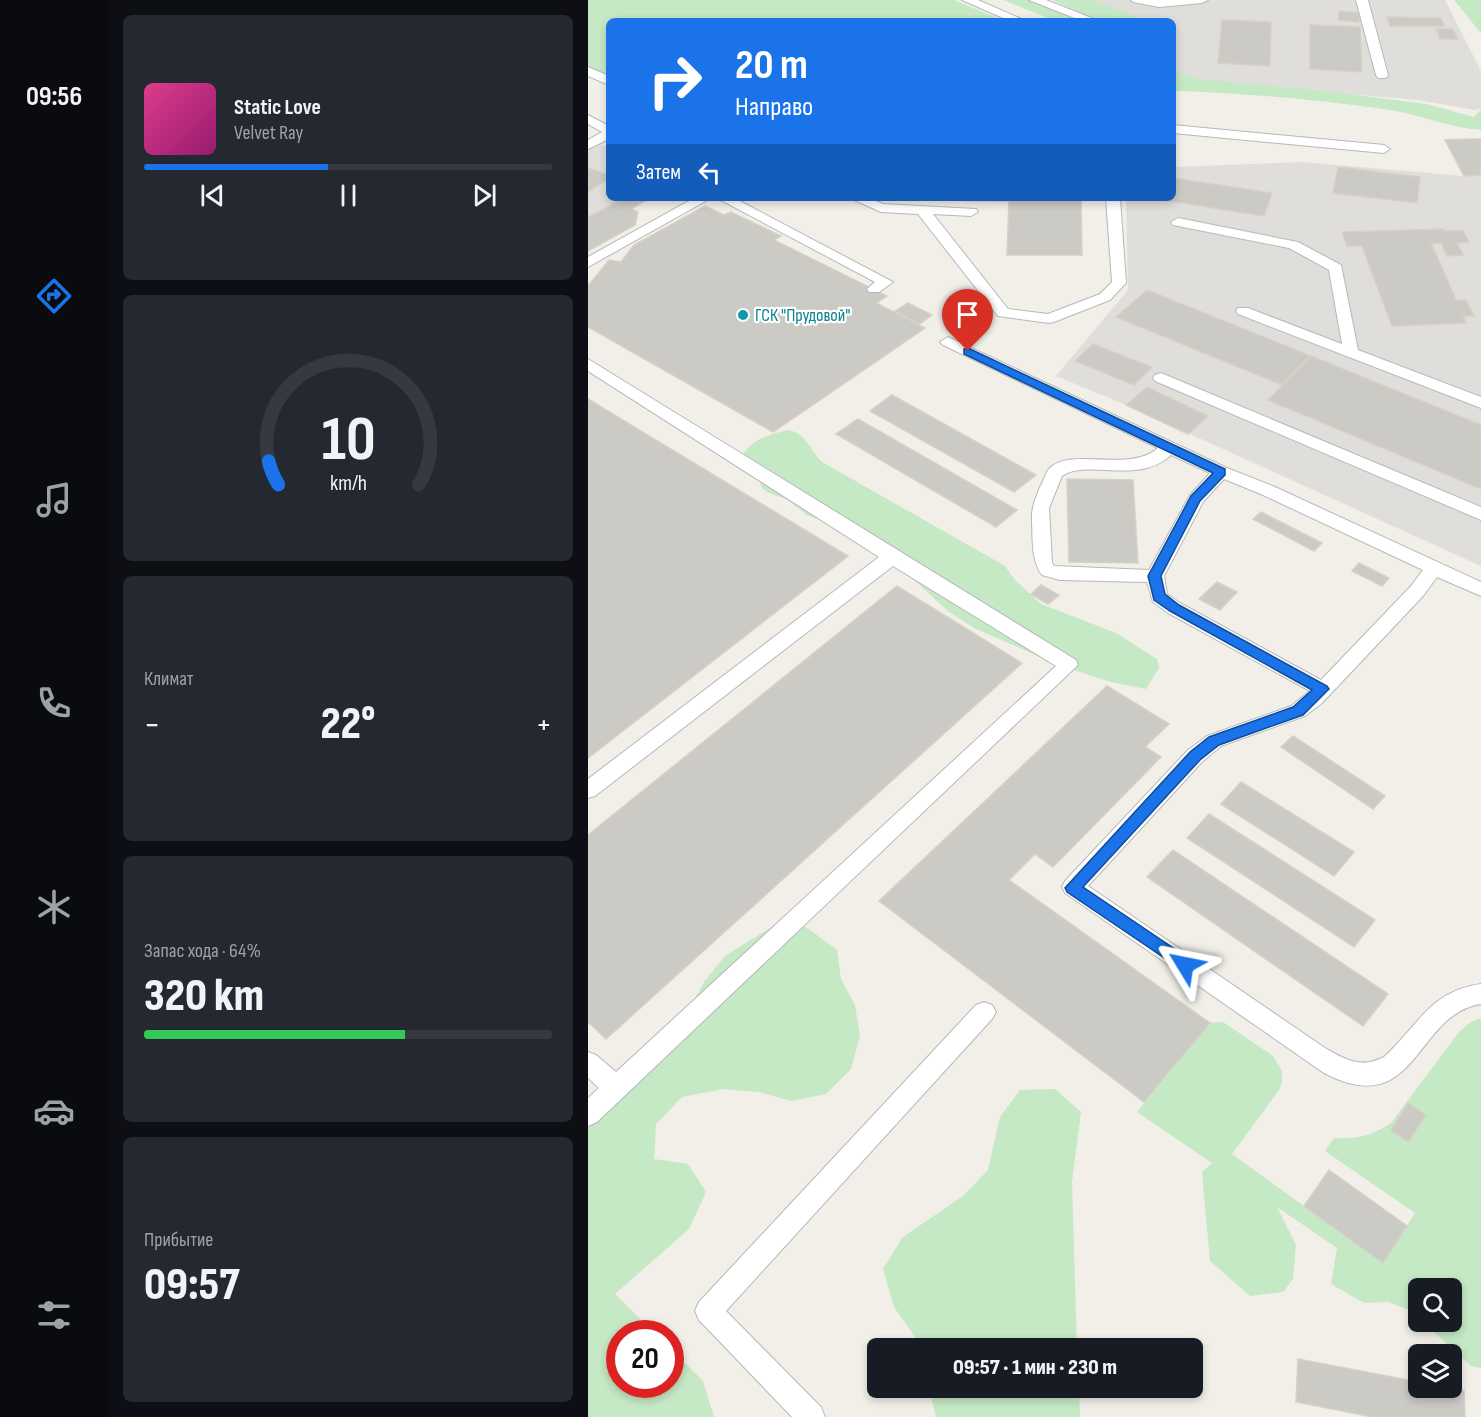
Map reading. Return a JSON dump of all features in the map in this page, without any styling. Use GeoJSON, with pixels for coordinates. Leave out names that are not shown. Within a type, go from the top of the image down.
{"type":"FeatureCollection","features":[{"type":"Feature","properties":{"kind":"lane"},"geometry":{"type":"LineString","coordinates":[[968,0],[1013,18]]}},
{"type":"Feature","properties":{"kind":"lane"},"geometry":{"type":"LineString","coordinates":[[1035,0],[1085,18]]}},
{"type":"Feature","properties":{"kind":"lane"},"geometry":{"type":"LineString","coordinates":[[1137,0],[1158,4],[1202,0]]}},
{"type":"Feature","properties":{"kind":"lane"},"geometry":{"type":"LineString","coordinates":[[1362,0],[1382,75]]}},
{"type":"Feature","properties":{"kind":"lane"},"geometry":{"type":"LineString","coordinates":[[588,71],[606,80]]}},
{"type":"Feature","properties":{"kind":"lane"},"geometry":{"type":"LineString","coordinates":[[588,118],[606,131]]}},
{"type":"Feature","properties":{"kind":"lane"},"geometry":{"type":"LineString","coordinates":[[1176,129],[1384,149]]}},
{"type":"Feature","properties":{"kind":"lane"},"geometry":{"type":"LineString","coordinates":[[588,145],[606,135]]}},
{"type":"Feature","properties":{"kind":"lane"},"geometry":{"type":"LineString","coordinates":[[588,263],[699,201]]}},
{"type":"Feature","properties":{"kind":"lane"},"geometry":{"type":"LineString","coordinates":[[728,201],[758,221],[826,251],[886,282],[874,289]]}},
{"type":"Feature","properties":{"kind":"lane"},"geometry":{"type":"LineString","coordinates":[[864,201],[881,208],[971,212]]}},
{"type":"Feature","properties":{"kind":"lane"},"geometry":{"type":"LineString","coordinates":[[923,211],[1003,313],[1049,319],[1105,297],[1119,283],[1113,201]]}},
{"type":"Feature","properties":{"kind":"lane"},"geometry":{"type":"LineString","coordinates":[[1178,222],[1293,245],[1336,268],[1351,353]]}},
{"type":"Feature","properties":{"kind":"lane"},"geometry":{"type":"LineString","coordinates":[[812,259],[826,251]]}},
{"type":"Feature","properties":{"kind":"lane"},"geometry":{"type":"LineString","coordinates":[[1243,311],[1481,403]]}},
{"type":"Feature","properties":{"kind":"lane"},"geometry":{"type":"LineString","coordinates":[[948,342],[1221,472],[1269,491],[1481,590]]}},
{"type":"Feature","properties":{"kind":"lane"},"geometry":{"type":"LineString","coordinates":[[588,364],[892,557],[1069,665],[588,1114]]}},
{"type":"Feature","properties":{"kind":"lane"},"geometry":{"type":"LineString","coordinates":[[1161,378],[1481,514]]}},
{"type":"Feature","properties":{"kind":"lane"},"geometry":{"type":"LineString","coordinates":[[1155,576],[1060,574],[1048,571],[1043,564],[1040,508],[1055,473],[1062,468],[1073,465],[1131,466],[1157,458],[1170,446]]}},
{"type":"Feature","properties":{"kind":"lane"},"geometry":{"type":"LineString","coordinates":[[1221,472],[1196,499],[1155,576],[1159,597],[1169,605],[1322,689]]}},
{"type":"Feature","properties":{"kind":"lane"},"geometry":{"type":"LineString","coordinates":[[588,790],[892,557]]}},
{"type":"Feature","properties":{"kind":"lane"},"geometry":{"type":"LineString","coordinates":[[1432,568],[1417,591],[1298,711],[1214,741],[1195,756],[1073,888],[1317,1056],[1339,1069],[1362,1075],[1383,1071],[1398,1060],[1437,1014],[1453,1001],[1473,994],[1481,994]]}},
{"type":"Feature","properties":{"kind":"lane"},"geometry":{"type":"LineString","coordinates":[[811,1417],[708,1311],[984,1012]]}},
{"type":"Feature","properties":{"kind":"lane"},"geometry":{"type":"LineString","coordinates":[[588,1063],[616,1088]]}},
{"type":"Feature","properties":{"kind":"shaded area"},"geometry":{"type":"Polygon","coordinates":[[[1082,0],[1445,0],[1481,71],[1481,109],[1474,110],[1418,100],[1178,79],[1176,75],[1176,18],[1137,18],[1082,0]]]}},
{"type":"Feature","properties":{"kind":"shaded area"},"geometry":{"type":"Polygon","coordinates":[[[588,140],[606,147],[606,201],[618,201],[588,217],[588,140]]]}},
{"type":"Feature","properties":{"kind":"shaded area"},"geometry":{"type":"Polygon","coordinates":[[[1303,162],[1463,176],[1481,175],[1481,566],[1126,405],[1056,376],[1128,290],[1126,201],[1176,201],[1176,167],[1303,162]]]}},
{"type":"Feature","properties":{"kind":"green space"},"geometry":{"type":"Polygon","coordinates":[[[588,0],[954,0],[998,18],[606,18],[606,76],[588,67],[588,0]]]}},
{"type":"Feature","properties":{"kind":"green space"},"geometry":{"type":"Polygon","coordinates":[[[1003,0],[1030,0],[1074,18],[1048,18],[1003,0]]]}},
{"type":"Feature","properties":{"kind":"green space"},"geometry":{"type":"Polygon","coordinates":[[[1053,0],[1093,0],[1140,18],[1091,18],[1053,0]]]}},
{"type":"Feature","properties":{"kind":"green space"},"geometry":{"type":"Polygon","coordinates":[[[1454,0],[1481,0],[1481,33],[1454,0]]]}},
{"type":"Feature","properties":{"kind":"green space"},"geometry":{"type":"Polygon","coordinates":[[[1176,71],[1197,79],[1326,91],[1426,104],[1474,117],[1481,109],[1481,130],[1458,127],[1391,110],[1256,95],[1176,91],[1176,71]]]}},
{"type":"Feature","properties":{"kind":"green space"},"geometry":{"type":"Polygon","coordinates":[[[788,430],[804,438],[822,462],[1005,566],[1015,580],[1041,604],[1116,633],[1157,659],[1159,668],[1146,689],[1111,682],[1061,666],[974,628],[948,611],[900,567],[857,534],[807,515],[788,500],[762,488],[758,475],[740,460],[754,443],[766,436],[788,430]]]}},
{"type":"Feature","properties":{"kind":"green space"},"geometry":{"type":"Polygon","coordinates":[[[775,925],[806,927],[837,950],[841,979],[855,1005],[860,1036],[851,1069],[826,1094],[791,1101],[759,1092],[723,1089],[682,1097],[656,1124],[654,1159],[688,1164],[706,1192],[689,1229],[615,1294],[641,1320],[606,1320],[606,1398],[684,1398],[684,1362],[703,1381],[714,1417],[588,1417],[588,1103],[688,1011],[704,982],[725,956],[775,925]]]}},
{"type":"Feature","properties":{"kind":"green space"},"geometry":{"type":"Polygon","coordinates":[[[1481,1018],[1481,1368],[1471,1366],[1462,1358],[1462,1344],[1447,1344],[1434,1332],[1462,1332],[1462,1278],[1408,1278],[1408,1310],[1388,1302],[1364,1303],[1331,1284],[1337,1248],[1277,1207],[1296,1245],[1293,1279],[1283,1292],[1250,1296],[1210,1261],[1202,1172],[1212,1163],[1137,1112],[1210,1023],[1223,1022],[1273,1056],[1282,1071],[1279,1090],[1232,1154],[1355,1243],[1392,1248],[1415,1213],[1325,1151],[1334,1138],[1364,1136],[1391,1123],[1459,1032],[1471,1022],[1481,1018]]]}},
{"type":"Feature","properties":{"kind":"green space"},"geometry":{"type":"Polygon","coordinates":[[[1055,1089],[1081,1112],[1072,1182],[1077,1338],[916,1338],[894,1307],[883,1269],[903,1237],[963,1196],[988,1170],[1000,1117],[1020,1090],[1055,1089]]]}},
{"type":"Feature","properties":{"kind":"green space"},"geometry":{"type":"Polygon","coordinates":[[[931,1398],[1079,1398],[1080,1417],[936,1417],[931,1398]]]}},
{"type":"Feature","properties":{"kind":"building"},"geometry":{"type":"Polygon","coordinates":[[[1339,11],[1359,13],[1359,22],[1338,20],[1339,11]]]}},
{"type":"Feature","properties":{"kind":"building"},"geometry":{"type":"Polygon","coordinates":[[[1387,17],[1441,18],[1444,26],[1390,26],[1387,17]]]}},
{"type":"Feature","properties":{"kind":"building"},"geometry":{"type":"Polygon","coordinates":[[[1222,20],[1271,22],[1270,66],[1218,63],[1222,20]]]}},
{"type":"Feature","properties":{"kind":"building"},"geometry":{"type":"Polygon","coordinates":[[[1310,25],[1360,27],[1362,72],[1310,69],[1310,25]]]}},
{"type":"Feature","properties":{"kind":"building"},"geometry":{"type":"Polygon","coordinates":[[[1436,29],[1453,29],[1458,39],[1440,39],[1436,29]]]}},
{"type":"Feature","properties":{"kind":"building"},"geometry":{"type":"Polygon","coordinates":[[[1481,139],[1481,175],[1464,176],[1445,140],[1481,139]]]}},
{"type":"Feature","properties":{"kind":"building"},"geometry":{"type":"Polygon","coordinates":[[[1338,167],[1420,177],[1417,203],[1333,193],[1338,167]]]}},
{"type":"Feature","properties":{"kind":"building"},"geometry":{"type":"Polygon","coordinates":[[[588,168],[606,174],[606,180],[588,192],[588,168]]]}},
{"type":"Feature","properties":{"kind":"building"},"geometry":{"type":"Polygon","coordinates":[[[1176,178],[1272,193],[1264,216],[1169,201],[1176,201],[1176,178]]]}},
{"type":"Feature","properties":{"kind":"building"},"geometry":{"type":"Polygon","coordinates":[[[618,201],[645,201],[631,209],[638,212],[635,225],[588,251],[588,217],[618,201]]]}},
{"type":"Feature","properties":{"kind":"building"},"geometry":{"type":"Polygon","coordinates":[[[1009,201],[1081,201],[1082,255],[1007,255],[1009,201]]]}},
{"type":"Feature","properties":{"kind":"building","name":"ГСК \"Прудовой\""},"geometry":{"type":"Polygon","coordinates":[[[705,206],[724,215],[731,212],[781,236],[774,240],[887,296],[876,303],[925,328],[773,432],[588,327],[588,286],[609,260],[621,262],[634,245],[705,206]]]}},
{"type":"Feature","properties":{"kind":"building"},"geometry":{"type":"Polygon","coordinates":[[[1444,229],[1445,231],[1463,231],[1469,242],[1457,243],[1463,255],[1447,256],[1441,243],[1431,243],[1456,300],[1466,300],[1474,316],[1463,316],[1466,323],[1392,326],[1362,246],[1347,246],[1342,232],[1444,229]]]}},
{"type":"Feature","properties":{"kind":"building"},"geometry":{"type":"Polygon","coordinates":[[[1147,290],[1311,356],[1282,385],[1116,317],[1147,290]]]}},
{"type":"Feature","properties":{"kind":"building"},"geometry":{"type":"Polygon","coordinates":[[[908,303],[932,315],[919,324],[895,311],[908,303]]]}},
{"type":"Feature","properties":{"kind":"building"},"geometry":{"type":"Polygon","coordinates":[[[1093,344],[1152,367],[1134,385],[1075,361],[1093,344]]]}},
{"type":"Feature","properties":{"kind":"building"},"geometry":{"type":"Polygon","coordinates":[[[1311,356],[1481,425],[1481,489],[1268,400],[1311,356]]]}},
{"type":"Feature","properties":{"kind":"building"},"geometry":{"type":"Polygon","coordinates":[[[1147,387],[1208,416],[1188,434],[1126,405],[1147,387]]]}},
{"type":"Feature","properties":{"kind":"building"},"geometry":{"type":"Polygon","coordinates":[[[892,395],[1036,475],[1014,492],[870,411],[892,395]]]}},
{"type":"Feature","properties":{"kind":"building"},"geometry":{"type":"Polygon","coordinates":[[[588,399],[848,556],[588,758],[588,399]]]}},
{"type":"Feature","properties":{"kind":"building"},"geometry":{"type":"Polygon","coordinates":[[[858,419],[1017,510],[996,527],[836,434],[858,419]]]}},
{"type":"Feature","properties":{"kind":"building"},"geometry":{"type":"Polygon","coordinates":[[[1067,479],[1133,480],[1138,563],[1069,562],[1067,479]]]}},
{"type":"Feature","properties":{"kind":"building"},"geometry":{"type":"Polygon","coordinates":[[[1261,512],[1322,543],[1314,551],[1253,519],[1261,512]]]}},
{"type":"Feature","properties":{"kind":"building"},"geometry":{"type":"Polygon","coordinates":[[[1359,563],[1389,578],[1382,586],[1352,571],[1359,563]]]}},
{"type":"Feature","properties":{"kind":"building"},"geometry":{"type":"Polygon","coordinates":[[[1217,582],[1237,592],[1220,610],[1199,599],[1217,582]]]}},
{"type":"Feature","properties":{"kind":"building"},"geometry":{"type":"Polygon","coordinates":[[[1041,585],[1059,595],[1048,604],[1031,594],[1041,585]]]}},
{"type":"Feature","properties":{"kind":"building"},"geometry":{"type":"Polygon","coordinates":[[[897,586],[1022,663],[606,1039],[588,1022],[588,835],[897,586]]]}},
{"type":"Feature","properties":{"kind":"building"},"geometry":{"type":"Polygon","coordinates":[[[1107,686],[1169,724],[1145,747],[1161,757],[1053,867],[1035,854],[1009,880],[1210,1023],[1144,1102],[879,901],[1107,686]]]}},
{"type":"Feature","properties":{"kind":"building"},"geometry":{"type":"Polygon","coordinates":[[[1293,736],[1385,796],[1373,809],[1281,747],[1293,736]]]}},
{"type":"Feature","properties":{"kind":"building"},"geometry":{"type":"Polygon","coordinates":[[[1241,782],[1354,852],[1334,876],[1221,804],[1241,782]]]}},
{"type":"Feature","properties":{"kind":"building"},"geometry":{"type":"Polygon","coordinates":[[[1209,814],[1375,920],[1354,947],[1187,838],[1209,814]]]}},
{"type":"Feature","properties":{"kind":"building"},"geometry":{"type":"Polygon","coordinates":[[[1173,850],[1388,994],[1363,1026],[1147,877],[1173,850]]]}},
{"type":"Feature","properties":{"kind":"building"},"geometry":{"type":"Polygon","coordinates":[[[1408,1103],[1426,1115],[1408,1142],[1391,1130],[1408,1103]]]}},
{"type":"Feature","properties":{"kind":"building"},"geometry":{"type":"Polygon","coordinates":[[[1329,1170],[1407,1226],[1383,1263],[1304,1206],[1329,1170]]]}},
{"type":"Feature","properties":{"kind":"building"},"geometry":{"type":"Polygon","coordinates":[[[1298,1359],[1408,1380],[1408,1398],[1462,1398],[1462,1391],[1464,1391],[1465,1417],[1373,1417],[1296,1402],[1298,1359]]]}},
{"type":"Feature","properties":{"kind":"place","name":"ГСК \"Прудовой\""},"geometry":{"type":"Point","coordinates":[743,315]}},
{"type":"Feature","properties":{"kind":"route"},"geometry":{"type":"LineString","coordinates":[[968,351],[1221,472],[1196,499],[1155,576],[1155,586],[1159,597],[1174,608],[1322,689],[1315,698],[1298,711],[1214,741],[1195,756],[1073,888],[1185,965]]}}]}
